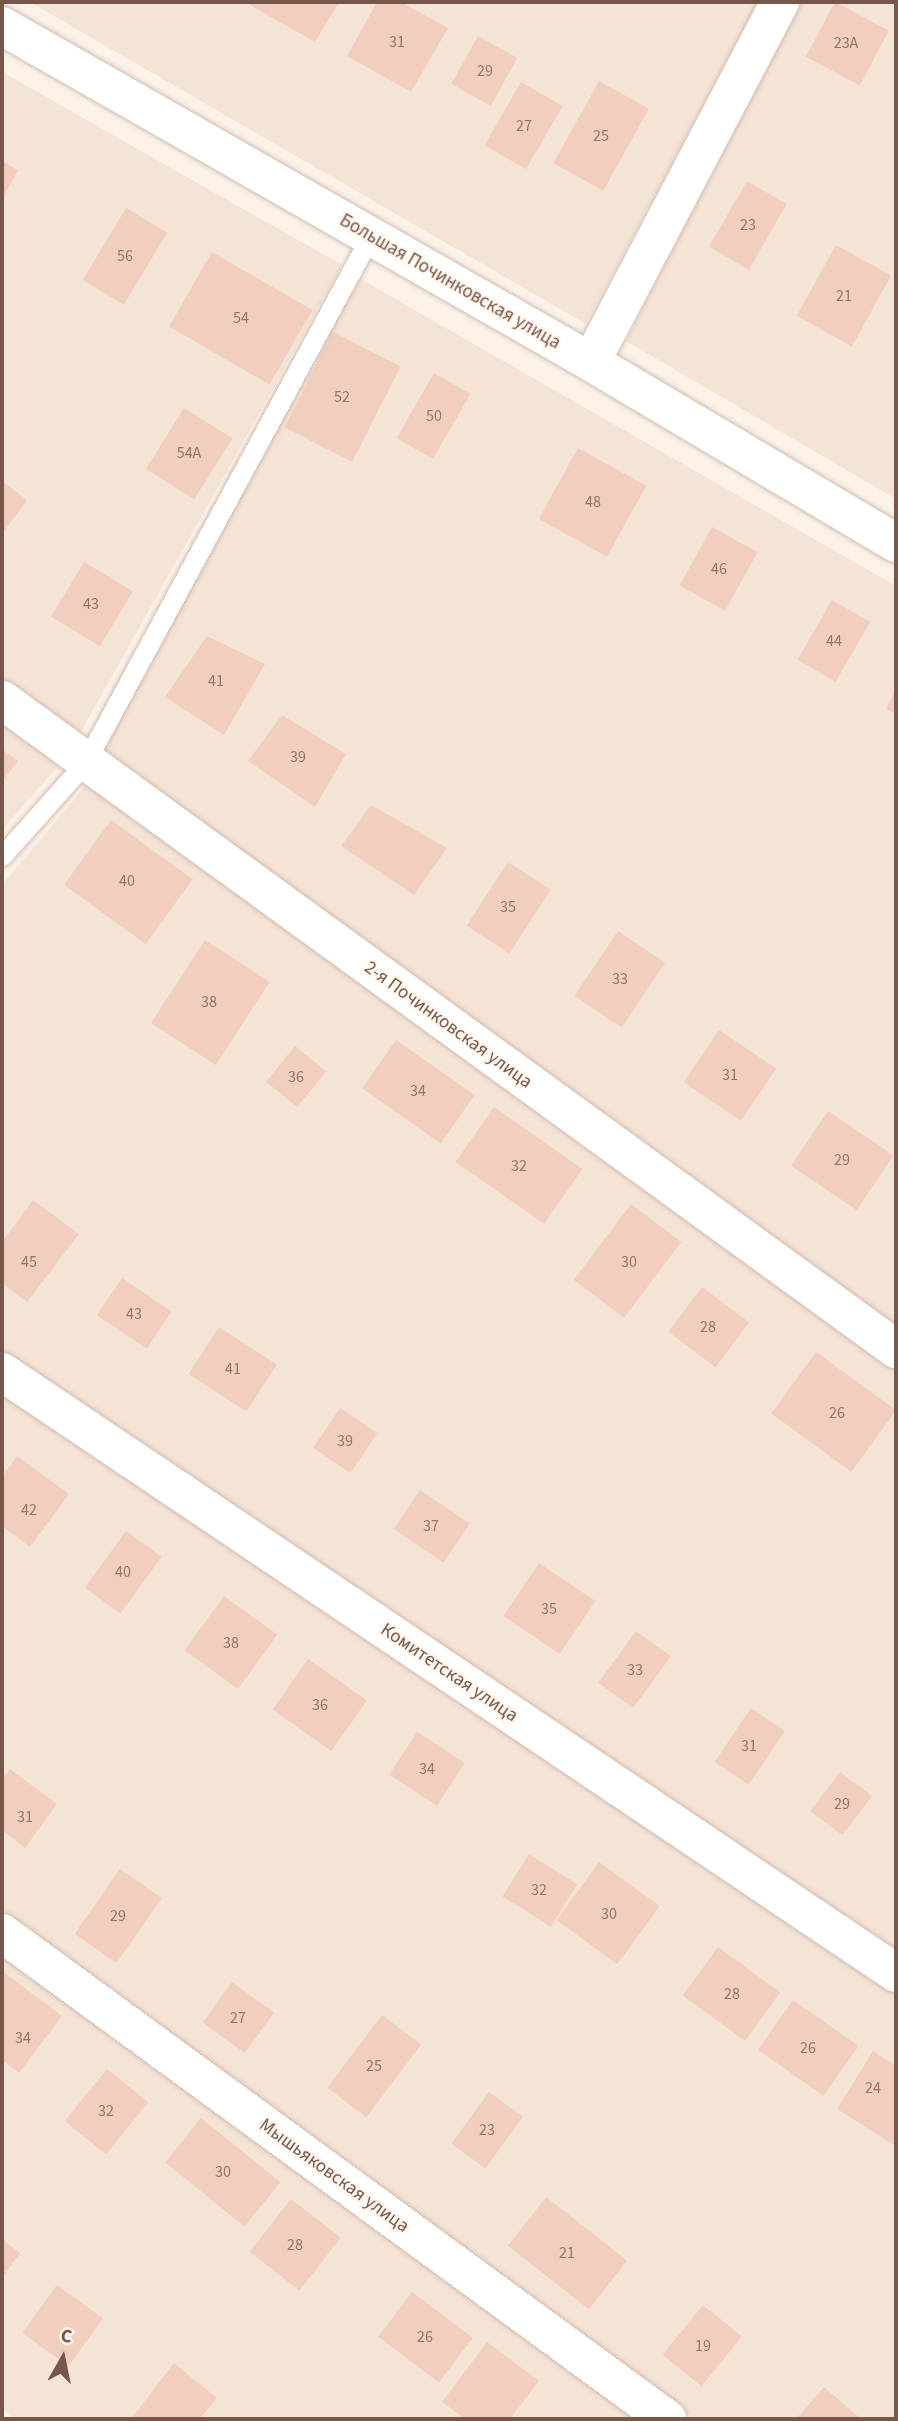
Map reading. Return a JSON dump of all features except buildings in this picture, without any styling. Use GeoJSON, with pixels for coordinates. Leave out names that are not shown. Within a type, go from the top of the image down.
{"type":"FeatureCollection","features":[{"type":"Feature","properties":{"kind":"street"},"geometry":{"type":"LineString","coordinates":[[591,362],[780,2]]}},
{"type":"Feature","properties":{"kind":"street","name":"Большая Починковская улица"},"geometry":{"type":"LineString","coordinates":[[2,26],[591,362],[896,543]]}},
{"type":"Feature","properties":{"kind":"street","name":"2-я Починковская улица"},"geometry":{"type":"LineString","coordinates":[[2,700],[85,763],[896,1349]]}},
{"type":"Feature","properties":{"kind":"street","name":"Комитетская улица"},"geometry":{"type":"LineString","coordinates":[[2,1372],[896,1973]]}},
{"type":"Feature","properties":{"kind":"street","name":"Мышьяковская улица"},"geometry":{"type":"LineString","coordinates":[[2,1933],[667,2419]]}},
{"type":"Feature","properties":{"kind":"lane"},"geometry":{"type":"LineString","coordinates":[[2,856],[85,763],[370,237]]}},
{"type":"Feature","properties":{"kind":"shaded area"},"geometry":{"type":"Polygon","coordinates":[[[30,2],[758,2],[586,324],[30,2]]]}},
{"type":"Feature","properties":{"kind":"shaded area"},"geometry":{"type":"Polygon","coordinates":[[[801,2],[896,2],[896,499],[626,341],[801,2]]]}},
{"type":"Feature","properties":{"kind":"shaded area"},"geometry":{"type":"Polygon","coordinates":[[[2,72],[342,265],[77,739],[2,682],[2,72]]]}},
{"type":"Feature","properties":{"kind":"shaded area"},"geometry":{"type":"Polygon","coordinates":[[[357,277],[896,586],[896,1325],[101,756],[357,277]]]}},
{"type":"Feature","properties":{"kind":"shaded area"},"geometry":{"type":"Polygon","coordinates":[[[2,720],[60,764],[2,830],[2,720]]]}},
{"type":"Feature","properties":{"kind":"shaded area"},"geometry":{"type":"Polygon","coordinates":[[[88,783],[896,1362],[896,1957],[2,1355],[2,885],[88,783]]]}},
{"type":"Feature","properties":{"kind":"shaded area"},"geometry":{"type":"Polygon","coordinates":[[[2,1389],[896,1990],[896,2419],[695,2419],[2,1910],[2,1389]]]}},
{"type":"Feature","properties":{"kind":"shaded area"},"geometry":{"type":"Polygon","coordinates":[[[2,1949],[639,2419],[16,2419],[2,2409],[2,1949]]]}}]}
